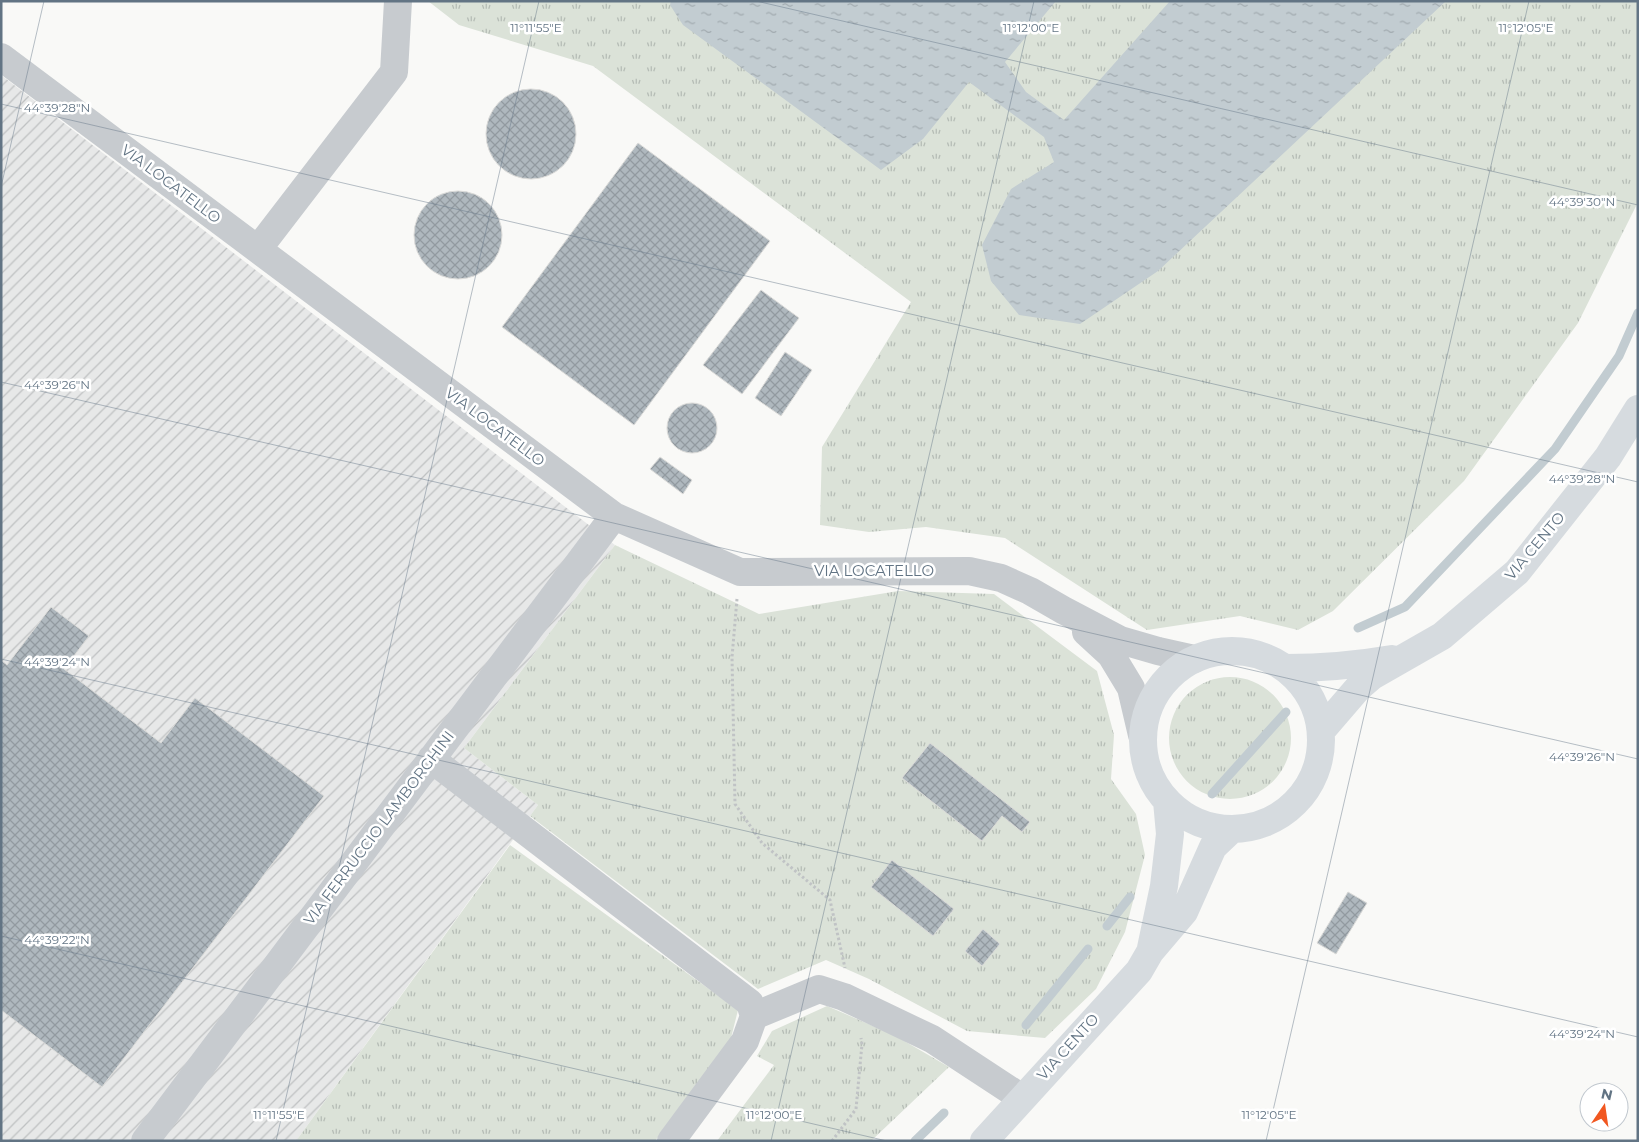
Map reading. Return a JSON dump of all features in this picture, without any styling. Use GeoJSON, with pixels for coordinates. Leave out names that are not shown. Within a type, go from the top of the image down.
{"type":"FeatureCollection","features":[{"type":"Feature","properties":{"kind":"main road","name":"VIA CENTO"},"geometry":{"type":"LineString","coordinates":[[1321,731],[1372,676],[1442,636],[1517,572],[1608,457],[1638,409]]}},
{"type":"Feature","properties":{"kind":"main road","name":"VIA CENTO"},"geometry":{"type":"LineString","coordinates":[[1241,651],[1264,657],[1286,668],[1307,693],[1315,708],[1321,731],[1320,756],[1312,780],[1298,800],[1279,816],[1256,826],[1232,829],[1208,826],[1186,816],[1167,801],[1153,782],[1144,759],[1142,735],[1147,711],[1158,690],[1174,672],[1194,659],[1217,652],[1241,651]]}},
{"type":"Feature","properties":{"kind":"main road","name":"VIA CENTO"},"geometry":{"type":"LineString","coordinates":[[1286,668],[1360,665],[1406,656]]}},
{"type":"Feature","properties":{"kind":"main road","name":"VIA CENTO"},"geometry":{"type":"LineString","coordinates":[[1150,952],[1164,886],[1170,834],[1167,801]]}},
{"type":"Feature","properties":{"kind":"main road","name":"VIA CENTO"},"geometry":{"type":"LineString","coordinates":[[984,1141],[1139,971],[1150,952],[1184,912],[1213,847],[1232,829]]}},
{"type":"Feature","properties":{"kind":"street"},"geometry":{"type":"LineString","coordinates":[[258,249],[394,72],[398,1]]}},
{"type":"Feature","properties":{"kind":"street","name":"VIA LOCATELLO"},"geometry":{"type":"LineString","coordinates":[[1,57],[614,516],[740,572],[969,571],[1000,578],[1030,591],[1120,640],[1194,659]]}},
{"type":"Feature","properties":{"kind":"street","name":"VIA FERRUCCIO LAMBORGHINI"},"geometry":{"type":"LineString","coordinates":[[145,1141],[614,516]]}},
{"type":"Feature","properties":{"kind":"street","name":"VIA LOCATELLO"},"geometry":{"type":"LineString","coordinates":[[1063,610],[1112,654],[1131,688],[1142,735]]}},
{"type":"Feature","properties":{"kind":"street"},"geometry":{"type":"LineString","coordinates":[[432,759],[750,1003],[754,1016],[745,1041],[671,1141]]}},
{"type":"Feature","properties":{"kind":"street"},"geometry":{"type":"LineString","coordinates":[[754,1016],[819,989],[853,1001],[932,1039],[1022,1098]]}},
{"type":"Feature","properties":{"kind":"path"},"geometry":{"type":"LineString","coordinates":[[740,572],[732,657],[734,804],[762,842],[830,900],[862,1044],[856,1109],[832,1141]]}},
{"type":"Feature","properties":{"kind":"shaded area"},"geometry":{"type":"Polygon","coordinates":[[[1,75],[615,545],[464,748],[538,805],[296,1141],[1,1141],[1,75]]]}},
{"type":"Feature","properties":{"kind":"green space"},"geometry":{"type":"Polygon","coordinates":[[[428,1],[1638,1],[1638,202],[1578,323],[1464,481],[1333,611],[1298,630],[1240,616],[1147,630],[1005,538],[926,527],[869,532],[820,525],[822,447],[911,302],[593,66],[459,25],[428,1]]]}},
{"type":"Feature","properties":{"kind":"green space"},"geometry":{"type":"Polygon","coordinates":[[[615,545],[759,614],[898,591],[994,594],[1097,671],[1114,735],[1111,779],[1136,814],[1145,855],[1125,932],[1096,989],[1045,1038],[967,1031],[869,979],[826,960],[758,989],[530,816],[538,805],[464,748],[615,545]]]}},
{"type":"Feature","properties":{"kind":"green space"},"geometry":{"type":"Polygon","coordinates":[[[1230,677],[1242,678],[1253,682],[1264,687],[1273,695],[1281,704],[1286,715],[1290,726],[1290,750],[1286,761],[1281,772],[1273,781],[1264,789],[1253,794],[1242,798],[1230,799],[1218,798],[1207,794],[1196,789],[1187,781],[1179,772],[1174,761],[1170,750],[1169,738],[1170,726],[1174,715],[1179,704],[1187,695],[1196,687],[1207,682],[1218,678],[1230,677]]]}},
{"type":"Feature","properties":{"kind":"green space"},"geometry":{"type":"Polygon","coordinates":[[[510,845],[738,1010],[731,1038],[655,1141],[296,1141],[510,845]]]}},
{"type":"Feature","properties":{"kind":"green space"},"geometry":{"type":"Polygon","coordinates":[[[827,1006],[894,1035],[949,1067],[871,1141],[717,1141],[774,1065],[757,1056],[772,1031],[827,1006]]]}},
{"type":"Feature","properties":{"kind":"water"},"geometry":{"type":"Polygon","coordinates":[[[671,1],[1056,1],[1005,62],[1026,92],[1064,120],[1170,1],[1446,1],[1158,271],[1080,324],[1019,315],[991,281],[982,245],[1011,189],[1054,162],[1044,137],[969,82],[923,139],[881,170],[683,25],[670,5],[671,1]]]}},
{"type":"Feature","properties":{"kind":"building"},"geometry":{"type":"Polygon","coordinates":[[[531,89],[548,93],[563,102],[572,117],[576,134],[572,151],[563,166],[548,175],[531,179],[514,175],[499,166],[490,151],[486,134],[490,117],[499,102],[514,93],[531,89]]]}},
{"type":"Feature","properties":{"kind":"building"},"geometry":{"type":"Polygon","coordinates":[[[638,143],[770,241],[634,425],[502,327],[638,143]]]}},
{"type":"Feature","properties":{"kind":"building"},"geometry":{"type":"Polygon","coordinates":[[[458,191],[475,194],[489,204],[499,218],[502,235],[499,252],[489,266],[475,276],[458,279],[441,276],[427,266],[417,252],[414,235],[417,218],[427,204],[441,194],[458,191]]]}},
{"type":"Feature","properties":{"kind":"building"},"geometry":{"type":"Polygon","coordinates":[[[761,290],[799,318],[742,394],[703,365],[761,290]]]}},
{"type":"Feature","properties":{"kind":"building"},"geometry":{"type":"Polygon","coordinates":[[[785,352],[812,370],[781,416],[755,398],[785,352]]]}},
{"type":"Feature","properties":{"kind":"building"},"geometry":{"type":"Polygon","coordinates":[[[692,403],[702,405],[710,410],[715,418],[717,428],[715,438],[710,446],[702,451],[692,453],[682,451],[674,446],[669,438],[667,428],[669,418],[674,410],[682,405],[692,403]]]}},
{"type":"Feature","properties":{"kind":"building"},"geometry":{"type":"Polygon","coordinates":[[[660,457],[692,480],[683,494],[650,469],[660,457]]]}},
{"type":"Feature","properties":{"kind":"building"},"geometry":{"type":"Polygon","coordinates":[[[51,607],[89,636],[64,669],[161,743],[195,698],[324,796],[102,1087],[1,1010],[1,660],[7,665],[51,607]]]}},
{"type":"Feature","properties":{"kind":"building"},"geometry":{"type":"Polygon","coordinates":[[[930,743],[1030,822],[1022,832],[1002,816],[982,841],[902,778],[930,743]]]}},
{"type":"Feature","properties":{"kind":"building"},"geometry":{"type":"Polygon","coordinates":[[[892,860],[954,909],[933,936],[871,887],[892,860]]]}},
{"type":"Feature","properties":{"kind":"building"},"geometry":{"type":"Polygon","coordinates":[[[1348,892],[1367,903],[1336,954],[1317,943],[1348,892]]]}},
{"type":"Feature","properties":{"kind":"building"},"geometry":{"type":"Polygon","coordinates":[[[983,929],[1000,944],[982,966],[965,951],[983,929]]]}},
{"type":"Feature","properties":{"kind":"waterway"},"geometry":{"type":"LineString","coordinates":[[1358,628],[1405,607],[1555,449],[1619,356],[1638,313]]}},
{"type":"Feature","properties":{"kind":"waterway"},"geometry":{"type":"LineString","coordinates":[[1212,794],[1286,712]]}},
{"type":"Feature","properties":{"kind":"waterway"},"geometry":{"type":"LineString","coordinates":[[1107,926],[1130,897]]}},
{"type":"Feature","properties":{"kind":"waterway"},"geometry":{"type":"LineString","coordinates":[[1026,1025],[1088,949]]}},
{"type":"Feature","properties":{"kind":"waterway"},"geometry":{"type":"LineString","coordinates":[[915,1141],[944,1113]]}}]}
